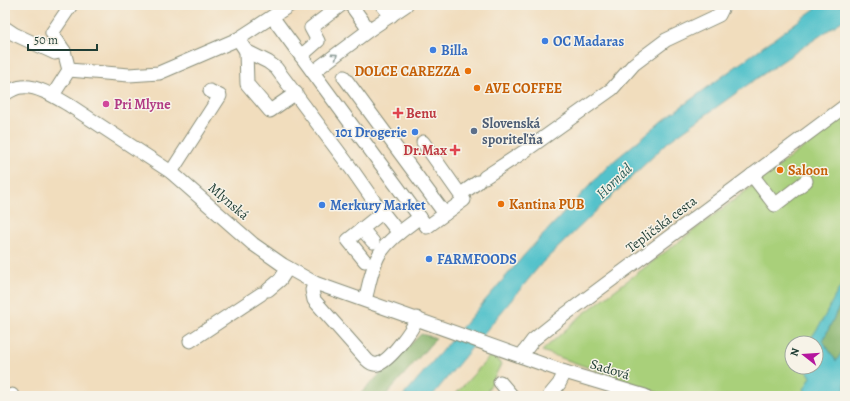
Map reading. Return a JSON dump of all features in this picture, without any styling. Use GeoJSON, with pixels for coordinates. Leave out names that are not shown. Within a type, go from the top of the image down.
{"type":"FeatureCollection","features":[{"type":"Feature","properties":{"kind":"street"},"geometry":{"type":"LineString","coordinates":[[53,95],[69,70],[64,51],[52,33],[71,5]]}},
{"type":"Feature","properties":{"kind":"street"},"geometry":{"type":"LineString","coordinates":[[69,70],[129,75],[159,73],[238,39],[273,18],[290,5]]}},
{"type":"Feature","properties":{"kind":"street"},"geometry":{"type":"LineString","coordinates":[[301,56],[318,41],[311,28],[342,5]]}},
{"type":"Feature","properties":{"kind":"street"},"geometry":{"type":"LineString","coordinates":[[351,5],[368,30]]}},
{"type":"Feature","properties":{"kind":"street"},"geometry":{"type":"LineString","coordinates":[[382,5],[391,16]]}},
{"type":"Feature","properties":{"kind":"street"},"geometry":{"type":"LineString","coordinates":[[314,72],[368,30],[406,5]]}},
{"type":"Feature","properties":{"kind":"street"},"geometry":{"type":"LineString","coordinates":[[460,194],[525,151],[612,89],[634,64],[666,40],[719,16],[724,5]]}},
{"type":"Feature","properties":{"kind":"street"},"geometry":{"type":"LineString","coordinates":[[273,18],[427,227],[464,200],[423,142]]}},
{"type":"Feature","properties":{"kind":"street"},"geometry":{"type":"LineString","coordinates":[[5,28],[14,34],[55,52],[64,51]]}},
{"type":"Feature","properties":{"kind":"street"},"geometry":{"type":"LineString","coordinates":[[238,39],[246,51],[268,62],[276,68],[296,93],[398,233]]}},
{"type":"Feature","properties":{"kind":"street"},"geometry":{"type":"LineString","coordinates":[[246,51],[247,84],[270,111],[296,93]]}},
{"type":"Feature","properties":{"kind":"street"},"geometry":{"type":"LineString","coordinates":[[344,76],[446,214]]}},
{"type":"Feature","properties":{"kind":"street","name":"Mlynská"},"geometry":{"type":"LineString","coordinates":[[5,94],[23,86],[53,95],[172,172],[253,244],[288,268],[315,283],[443,327],[521,356]]}},
{"type":"Feature","properties":{"kind":"street"},"geometry":{"type":"LineString","coordinates":[[172,172],[220,96],[210,91]]}},
{"type":"Feature","properties":{"kind":"street","name":"Tepličská cesta"},"geometry":{"type":"LineString","coordinates":[[521,356],[533,340],[563,316],[845,106]]}},
{"type":"Feature","properties":{"kind":"street"},"geometry":{"type":"LineString","coordinates":[[380,163],[398,150]]}},
{"type":"Feature","properties":{"kind":"street"},"geometry":{"type":"LineString","coordinates":[[752,176],[775,204],[806,181]]}},
{"type":"Feature","properties":{"kind":"street"},"geometry":{"type":"LineString","coordinates":[[366,261],[348,240],[383,212]]}},
{"type":"Feature","properties":{"kind":"street"},"geometry":{"type":"LineString","coordinates":[[365,300],[376,261],[380,253],[398,233],[420,217]]}},
{"type":"Feature","properties":{"kind":"street"},"geometry":{"type":"LineString","coordinates":[[362,229],[373,242]]}},
{"type":"Feature","properties":{"kind":"street"},"geometry":{"type":"LineString","coordinates":[[190,341],[265,292],[280,280],[288,268]]}},
{"type":"Feature","properties":{"kind":"street"},"geometry":{"type":"LineString","coordinates":[[315,283],[312,290],[314,300],[371,363],[376,364],[384,362],[411,331],[417,318]]}},
{"type":"Feature","properties":{"kind":"street","name":"Sadová"},"geometry":{"type":"LineString","coordinates":[[521,356],[565,372],[645,396]]}},
{"type":"Feature","properties":{"kind":"street"},"geometry":{"type":"LineString","coordinates":[[549,396],[559,384],[565,372]]}},
{"type":"Feature","properties":{"kind":"street"},"geometry":{"type":"LineString","coordinates":[[500,382],[512,396]]}},
{"type":"Feature","properties":{"kind":"green space"},"geometry":{"type":"Polygon","coordinates":[[[845,116],[845,396],[668,396],[542,351],[582,315],[845,116]]]}},
{"type":"Feature","properties":{"kind":"green space"},"geometry":{"type":"Polygon","coordinates":[[[845,296],[845,348],[836,361],[824,343],[824,339],[845,296]]]}},
{"type":"Feature","properties":{"kind":"green space"},"geometry":{"type":"Polygon","coordinates":[[[421,334],[436,338],[385,396],[358,396],[421,334]]]}},
{"type":"Feature","properties":{"kind":"green space"},"geometry":{"type":"Polygon","coordinates":[[[493,353],[501,364],[485,396],[454,396],[493,353]]]}},
{"type":"Feature","properties":{"kind":"water","name":"Hornád"},"geometry":{"type":"Polygon","coordinates":[[[820,5],[845,5],[845,19],[750,83],[668,142],[542,263],[432,396],[403,396],[526,253],[608,166],[663,120],[820,5]]]}},
{"type":"Feature","properties":{"kind":"water"},"geometry":{"type":"Polygon","coordinates":[[[845,281],[845,296],[824,339],[824,335],[813,335],[822,321],[838,290],[845,281]]]}},
{"type":"Feature","properties":{"kind":"water"},"geometry":{"type":"Polygon","coordinates":[[[824,343],[836,361],[845,348],[845,396],[808,396],[804,389],[811,377],[810,375],[824,375],[824,343]]]}},
{"type":"Feature","properties":{"kind":"place","name":"OC Madaras"},"geometry":{"type":"Point","coordinates":[545,41]}},
{"type":"Feature","properties":{"kind":"place","name":"Billa"},"geometry":{"type":"Point","coordinates":[433,50]}},
{"type":"Feature","properties":{"kind":"place","name":"DOLCE CAREZZA"},"geometry":{"type":"Point","coordinates":[468,71]}},
{"type":"Feature","properties":{"kind":"place","name":"AVE COFFEE"},"geometry":{"type":"Point","coordinates":[477,88]}},
{"type":"Feature","properties":{"kind":"place","name":"Pri Mlyne"},"geometry":{"type":"Point","coordinates":[106,104]}},
{"type":"Feature","properties":{"kind":"place","name":"Benu"},"geometry":{"type":"Point","coordinates":[398,113]}},
{"type":"Feature","properties":{"kind":"place","name":"Slovenská sporiteľňa"},"geometry":{"type":"Point","coordinates":[474,131]}},
{"type":"Feature","properties":{"kind":"place","name":"101 Drogerie"},"geometry":{"type":"Point","coordinates":[415,132]}},
{"type":"Feature","properties":{"kind":"place","name":"Dr.Max"},"geometry":{"type":"Point","coordinates":[455,150]}},
{"type":"Feature","properties":{"kind":"place","name":"Saloon"},"geometry":{"type":"Point","coordinates":[780,170]}},
{"type":"Feature","properties":{"kind":"place","name":"Kantina PUB"},"geometry":{"type":"Point","coordinates":[501,204]}},
{"type":"Feature","properties":{"kind":"place","name":"Merkury Market"},"geometry":{"type":"Point","coordinates":[322,205]}},
{"type":"Feature","properties":{"kind":"place","name":"FARMFOODS"},"geometry":{"type":"Point","coordinates":[429,259]}}]}
